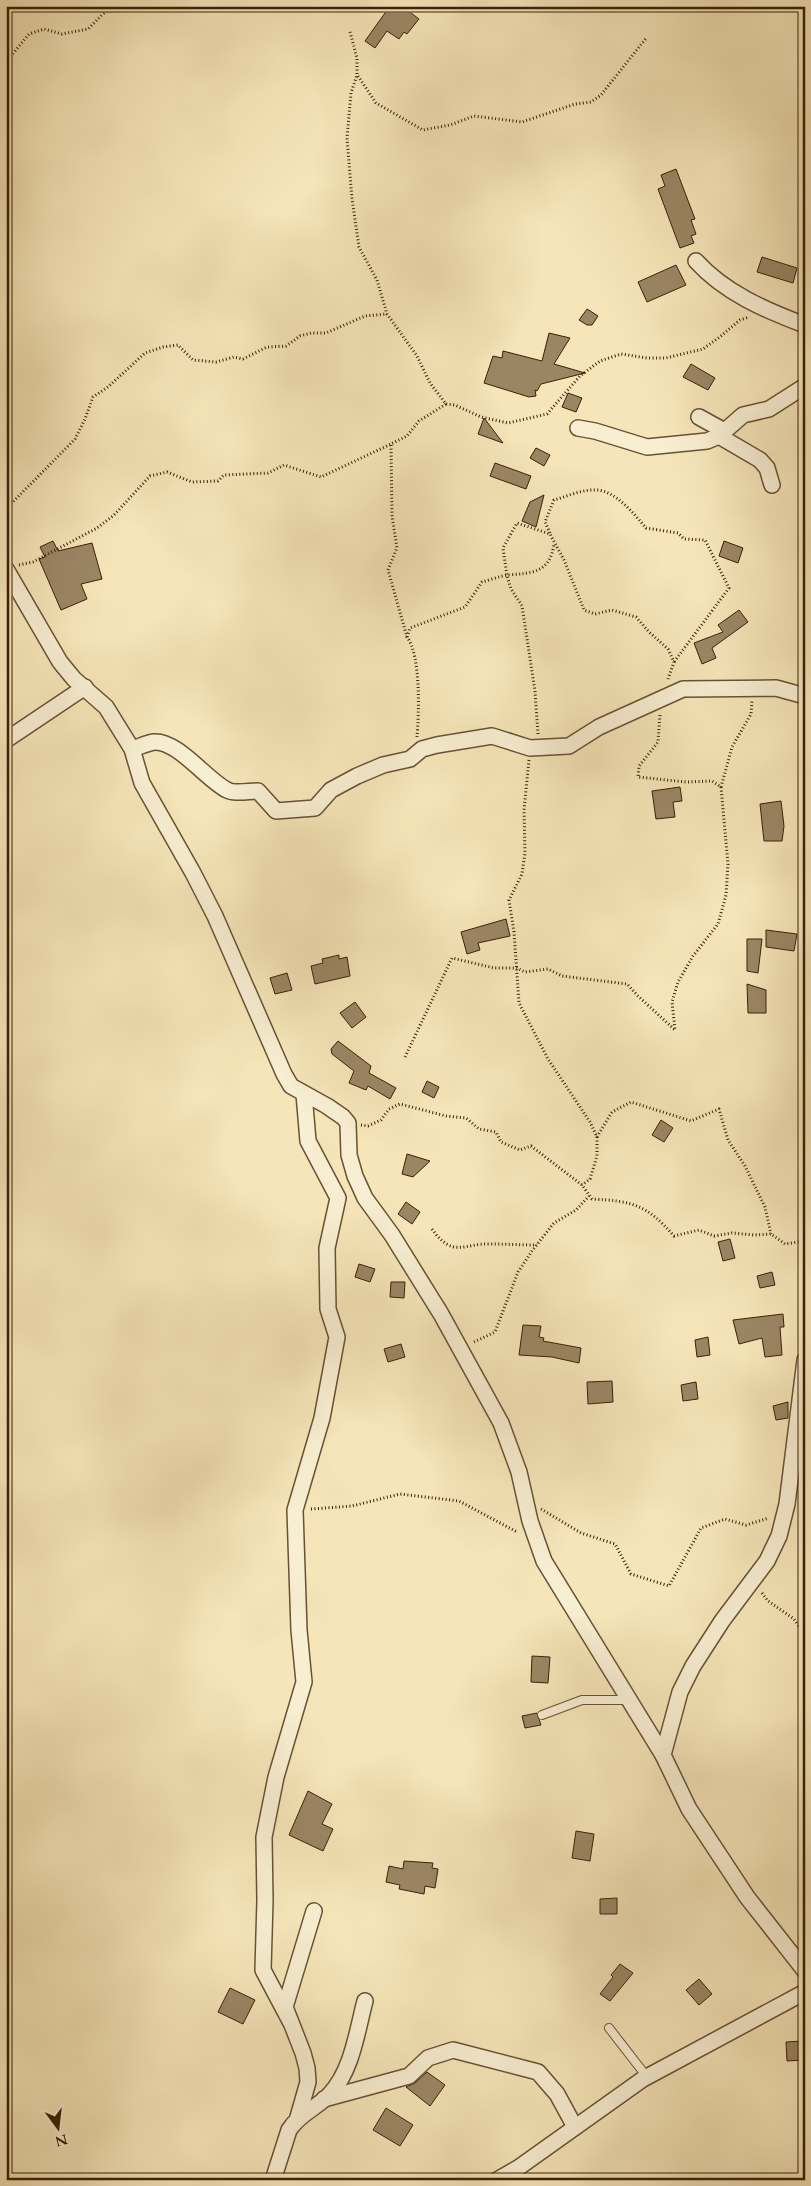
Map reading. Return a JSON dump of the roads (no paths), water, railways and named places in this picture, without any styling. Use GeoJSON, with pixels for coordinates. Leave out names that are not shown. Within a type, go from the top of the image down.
{"type":"FeatureCollection","features":[{"type":"Feature","properties":{"kind":"street"},"geometry":{"type":"LineString","coordinates":[[696,262],[707,274],[733,291],[769,311],[805,325]]}},
{"type":"Feature","properties":{"kind":"street"},"geometry":{"type":"LineString","coordinates":[[578,428],[595,431],[647,447],[707,441],[719,436],[743,415],[769,409],[805,386]]}},
{"type":"Feature","properties":{"kind":"street"},"geometry":{"type":"LineString","coordinates":[[699,417],[719,428],[719,436]]}},
{"type":"Feature","properties":{"kind":"street"},"geometry":{"type":"LineString","coordinates":[[719,436],[760,460],[767,468],[772,485]]}},
{"type":"Feature","properties":{"kind":"street"},"geometry":{"type":"LineString","coordinates":[[11,567],[60,662],[74,679],[106,707],[132,749],[142,783],[194,873],[291,1086],[335,1111],[348,1123],[350,1155],[355,1176],[365,1198],[392,1235],[460,1348],[488,1398],[507,1438],[519,1472],[537,1546],[551,1574],[663,1755],[688,1810],[747,1897],[805,1971]]}},
{"type":"Feature","properties":{"kind":"street"},"geometry":{"type":"LineString","coordinates":[[6,740],[85,688]]}},
{"type":"Feature","properties":{"kind":"street"},"geometry":{"type":"LineString","coordinates":[[132,749],[156,742],[170,747],[189,758],[203,773],[229,792],[258,791],[276,811],[315,808],[331,790],[349,780],[383,765],[410,759],[422,750],[437,745],[492,736],[530,748],[569,746],[599,727],[683,689],[776,688],[805,696]]}},
{"type":"Feature","properties":{"kind":"street"},"geometry":{"type":"LineString","coordinates":[[290,2021],[263,1970],[264,1837],[276,1777],[304,1682],[299,1630],[295,1510],[322,1418],[337,1337],[328,1309],[327,1248],[338,1198],[308,1141],[304,1094]]}},
{"type":"Feature","properties":{"kind":"street"},"geometry":{"type":"LineString","coordinates":[[663,1755],[680,1692],[693,1666],[722,1621],[767,1560],[775,1544],[784,1514],[805,1360]]}},
{"type":"Feature","properties":{"kind":"street"},"geometry":{"type":"LineString","coordinates":[[272,2180],[290,2130],[298,2117],[308,2082],[304,2053],[285,2007],[314,1911]]}},
{"type":"Feature","properties":{"kind":"street"},"geometry":{"type":"LineString","coordinates":[[497,2180],[518,2168],[648,2077],[805,1992]]}},
{"type":"Feature","properties":{"kind":"street"},"geometry":{"type":"LineString","coordinates":[[298,2117],[324,2099],[336,2087],[349,2058],[365,2001]]}},
{"type":"Feature","properties":{"kind":"street"},"geometry":{"type":"LineString","coordinates":[[324,2099],[409,2076],[428,2058],[453,2050],[538,2072],[557,2094],[575,2127]]}},
{"type":"Feature","properties":{"kind":"lane"},"geometry":{"type":"LineString","coordinates":[[542,1715],[582,1700],[630,1700]]}},
{"type":"Feature","properties":{"kind":"lane"},"geometry":{"type":"LineString","coordinates":[[609,2028],[648,2077]]}}]}
